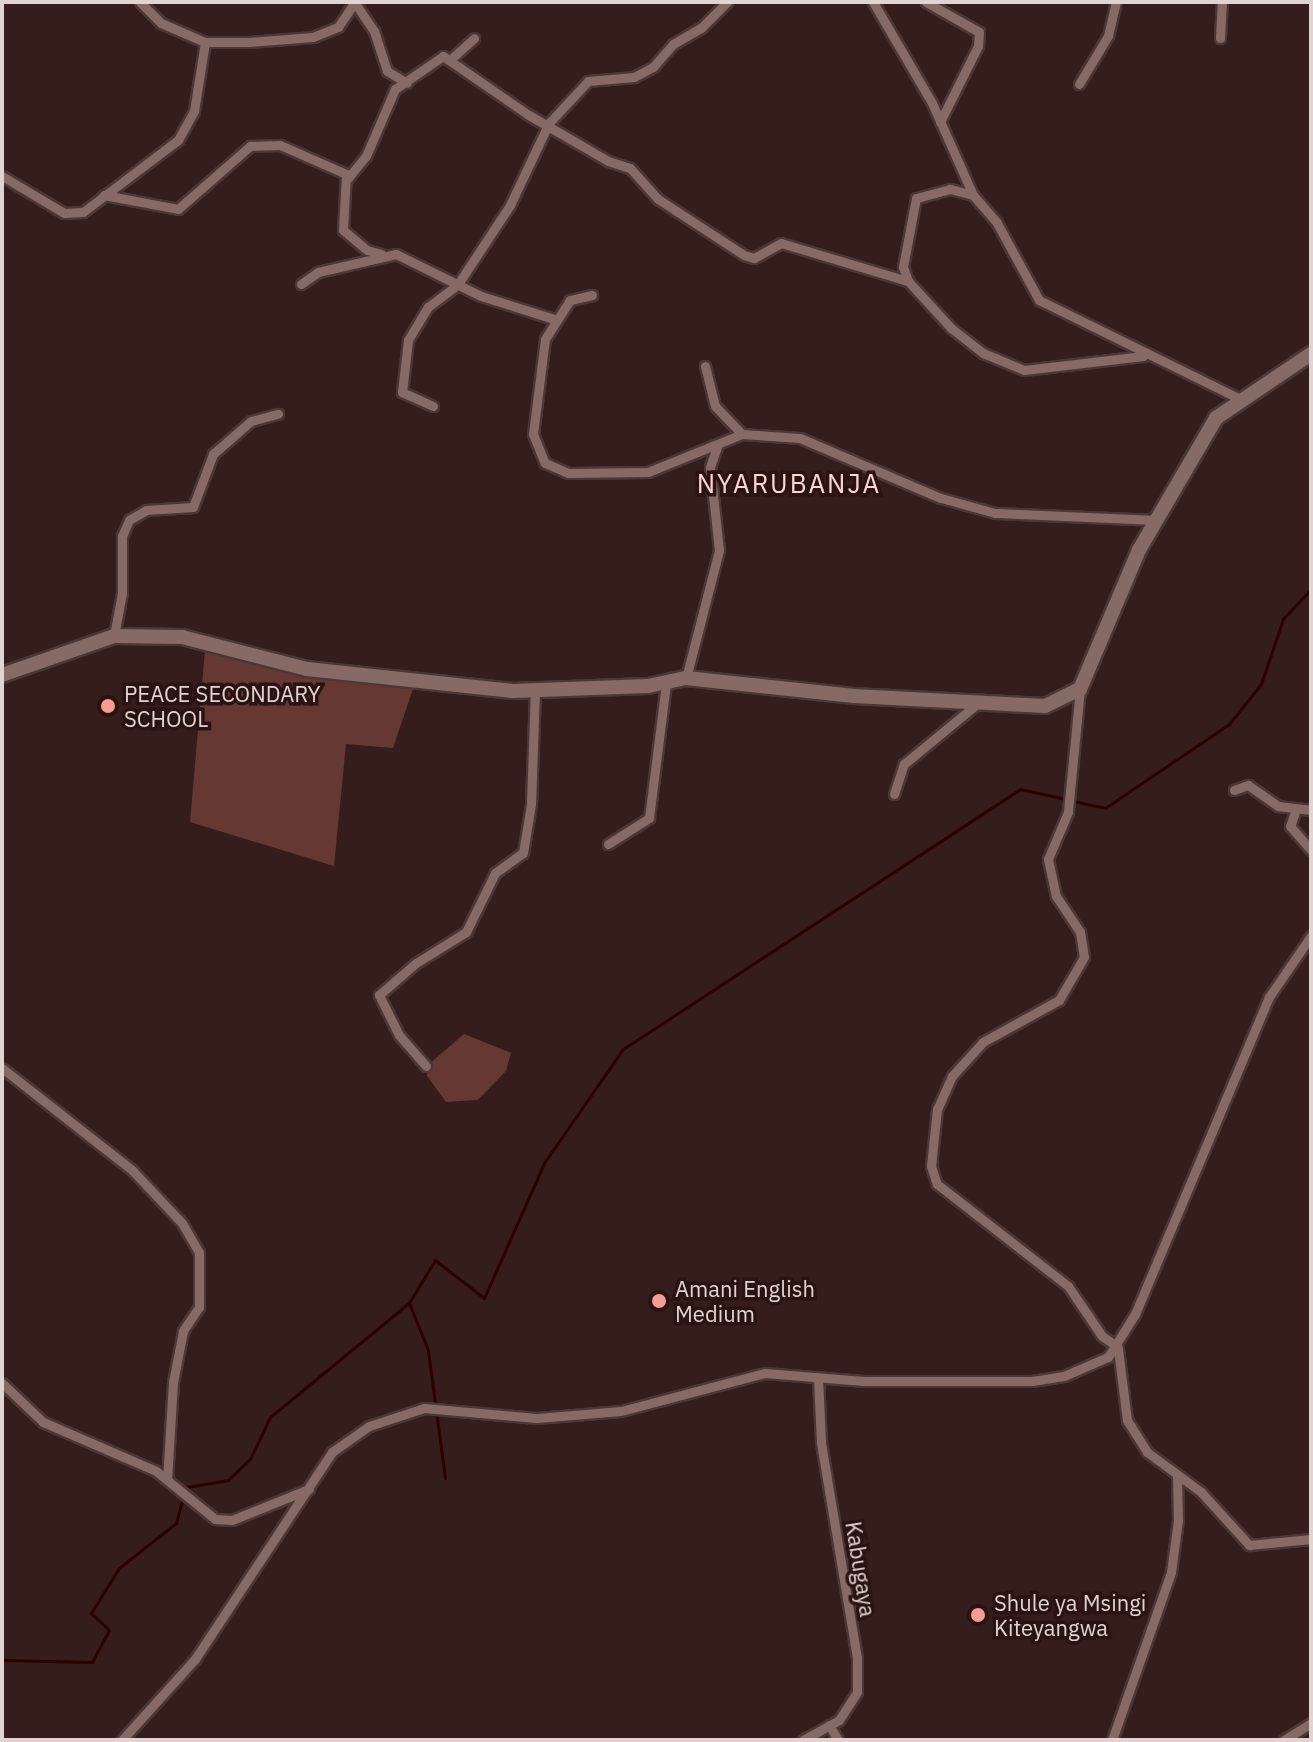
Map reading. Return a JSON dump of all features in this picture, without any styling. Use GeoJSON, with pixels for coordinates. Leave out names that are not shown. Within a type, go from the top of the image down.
{"type":"FeatureCollection","features":[{"type":"Feature","properties":{"kind":"street"},"geometry":{"type":"LineString","coordinates":[[140,2],[161,23],[205,42],[313,37],[338,27],[355,2],[374,31],[387,71],[407,83]]}},
{"type":"Feature","properties":{"kind":"street"},"geometry":{"type":"LineString","coordinates":[[433,406],[402,392],[405,348],[428,307],[458,284],[525,180],[549,123],[588,81],[634,77],[653,67],[673,44],[701,28],[727,2]]}},
{"type":"Feature","properties":{"kind":"street"},"geometry":{"type":"LineString","coordinates":[[873,2],[940,122],[973,195],[997,223],[1039,300],[1145,355],[1238,398]]}},
{"type":"Feature","properties":{"kind":"street"},"geometry":{"type":"LineString","coordinates":[[926,2],[979,32],[978,46],[940,122]]}},
{"type":"Feature","properties":{"kind":"street"},"geometry":{"type":"LineString","coordinates":[[1079,84],[1108,36],[1116,2]]}},
{"type":"Feature","properties":{"kind":"street"},"geometry":{"type":"LineString","coordinates":[[1220,38],[1222,2]]}},
{"type":"Feature","properties":{"kind":"street"},"geometry":{"type":"LineString","coordinates":[[451,59],[474,38]]}},
{"type":"Feature","properties":{"kind":"street"},"geometry":{"type":"LineString","coordinates":[[2,176],[64,213],[83,212],[178,140],[194,111],[205,42]]}},
{"type":"Feature","properties":{"kind":"street"},"geometry":{"type":"LineString","coordinates":[[554,319],[458,284],[411,258],[367,250],[343,230],[348,178],[366,156],[389,98],[437,58],[451,59],[486,88],[608,161],[630,168],[658,199],[750,258],[781,243],[908,281]]}},
{"type":"Feature","properties":{"kind":"street"},"geometry":{"type":"LineString","coordinates":[[104,195],[178,209],[242,152],[260,144],[302,151],[348,178]]}},
{"type":"Feature","properties":{"kind":"street"},"geometry":{"type":"LineString","coordinates":[[973,195],[950,189],[916,198],[903,267],[908,281],[966,342],[1001,363],[1043,369],[1145,355]]}},
{"type":"Feature","properties":{"kind":"street"},"geometry":{"type":"LineString","coordinates":[[301,284],[318,272],[381,254]]}},
{"type":"Feature","properties":{"kind":"street"},"geometry":{"type":"LineString","coordinates":[[592,295],[570,300],[554,319],[540,363],[533,434],[545,463],[568,473],[618,476],[648,472],[742,434],[800,438],[941,498],[995,513],[1157,520]]}},
{"type":"Feature","properties":{"kind":"street"},"geometry":{"type":"LineString","coordinates":[[1118,1348],[1102,1336],[1068,1286],[937,1184],[931,1166],[937,1109],[959,1067],[983,1042],[1059,1000],[1084,957],[1080,932],[1056,896],[1048,859],[1068,812],[1080,689],[1157,520],[1208,430],[1238,398],[1279,379],[1311,354]]}},
{"type":"Feature","properties":{"kind":"street"},"geometry":{"type":"LineString","coordinates":[[705,366],[715,406],[742,434]]}},
{"type":"Feature","properties":{"kind":"street"},"geometry":{"type":"LineString","coordinates":[[114,636],[122,593],[122,536],[129,520],[146,510],[193,507],[213,454],[251,421],[278,414]]}},
{"type":"Feature","properties":{"kind":"street"},"geometry":{"type":"LineString","coordinates":[[686,678],[719,550],[710,467],[718,444]]}},
{"type":"Feature","properties":{"kind":"street"},"geometry":{"type":"LineString","coordinates":[[2,675],[114,636],[182,637],[307,669],[469,688],[535,690],[666,683],[686,678],[1045,706],[1080,689]]}},
{"type":"Feature","properties":{"kind":"street"},"geometry":{"type":"LineString","coordinates":[[608,844],[649,818],[666,683]]}},
{"type":"Feature","properties":{"kind":"street"},"geometry":{"type":"LineString","coordinates":[[426,1066],[399,1035],[379,995],[416,963],[466,932],[495,873],[523,853],[529,832],[535,690]]}},
{"type":"Feature","properties":{"kind":"street"},"geometry":{"type":"LineString","coordinates":[[894,794],[904,764],[978,703]]}},
{"type":"Feature","properties":{"kind":"street"},"geometry":{"type":"LineString","coordinates":[[1234,790],[1248,785],[1266,799],[1296,809],[1311,810]]}},
{"type":"Feature","properties":{"kind":"street"},"geometry":{"type":"LineString","coordinates":[[1296,809],[1290,826],[1311,850]]}},
{"type":"Feature","properties":{"kind":"street"},"geometry":{"type":"LineString","coordinates":[[1311,936],[1269,997],[1250,1037],[1118,1348],[1132,1432],[1177,1476],[1209,1500],[1249,1545],[1257,1548],[1311,1539]]}},
{"type":"Feature","properties":{"kind":"street"},"geometry":{"type":"LineString","coordinates":[[2,1068],[139,1177],[182,1223],[199,1253],[199,1307],[183,1331],[173,1382],[167,1479]]}},
{"type":"Feature","properties":{"kind":"street"},"geometry":{"type":"LineString","coordinates":[[122,1740],[195,1659],[332,1452],[349,1438],[424,1408],[565,1417],[621,1411],[765,1373],[818,1379],[1032,1381],[1080,1371],[1118,1348]]}},
{"type":"Feature","properties":{"kind":"street","name":"Kabugaya"},"geometry":{"type":"LineString","coordinates":[[803,1740],[829,1725],[851,1706],[857,1692],[857,1658],[821,1442],[818,1379]]}},
{"type":"Feature","properties":{"kind":"street"},"geometry":{"type":"LineString","coordinates":[[2,1383],[43,1422],[167,1479],[180,1487],[211,1517],[226,1521],[309,1489]]}},
{"type":"Feature","properties":{"kind":"street"},"geometry":{"type":"LineString","coordinates":[[1112,1740],[1171,1572],[1178,1520],[1177,1476]]}},
{"type":"Feature","properties":{"kind":"street"},"geometry":{"type":"LineString","coordinates":[[1284,1740],[1311,1723]]}},
{"type":"Feature","properties":{"kind":"street"},"geometry":{"type":"LineString","coordinates":[[829,1725],[838,1740]]}},
{"type":"Feature","properties":{"kind":"shaded area"},"geometry":{"type":"Polygon","coordinates":[[[205,650],[414,686],[393,748],[346,744],[334,866],[190,822],[205,650]]]}},
{"type":"Feature","properties":{"kind":"shaded area"},"geometry":{"type":"Polygon","coordinates":[[[464,1034],[511,1053],[506,1071],[478,1100],[446,1102],[427,1076],[428,1065],[464,1034]]]}},
{"type":"Feature","properties":{"kind":"waterway"},"geometry":{"type":"LineString","coordinates":[[1073,801],[1105,808],[1229,724],[1261,684],[1283,619],[1311,589]]}},
{"type":"Feature","properties":{"kind":"waterway"},"geometry":{"type":"LineString","coordinates":[[445,1478],[428,1350],[409,1303],[435,1260],[484,1298],[544,1163],[623,1049],[1020,789],[1066,799]]}},
{"type":"Feature","properties":{"kind":"waterway"},"geometry":{"type":"LineString","coordinates":[[187,1487],[228,1480],[250,1459],[270,1417],[409,1303]]}},
{"type":"Feature","properties":{"kind":"waterway"},"geometry":{"type":"LineString","coordinates":[[2,1660],[92,1662],[109,1630],[91,1613],[119,1568],[176,1523],[182,1500]]}},
{"type":"Feature","properties":{"kind":"place","name":"PEACE SECONDARY SCHOOL"},"geometry":{"type":"Point","coordinates":[108,706]}},
{"type":"Feature","properties":{"kind":"place","name":"Amani English Medium"},"geometry":{"type":"Point","coordinates":[659,1301]}},
{"type":"Feature","properties":{"kind":"place","name":"Shule ya Msingi Kiteyangwa"},"geometry":{"type":"Point","coordinates":[978,1615]}},
{"type":"Feature","properties":{"kind":"district","name":"NYARUBANJA"},"geometry":{"type":"Point","coordinates":[789,484]}}]}
